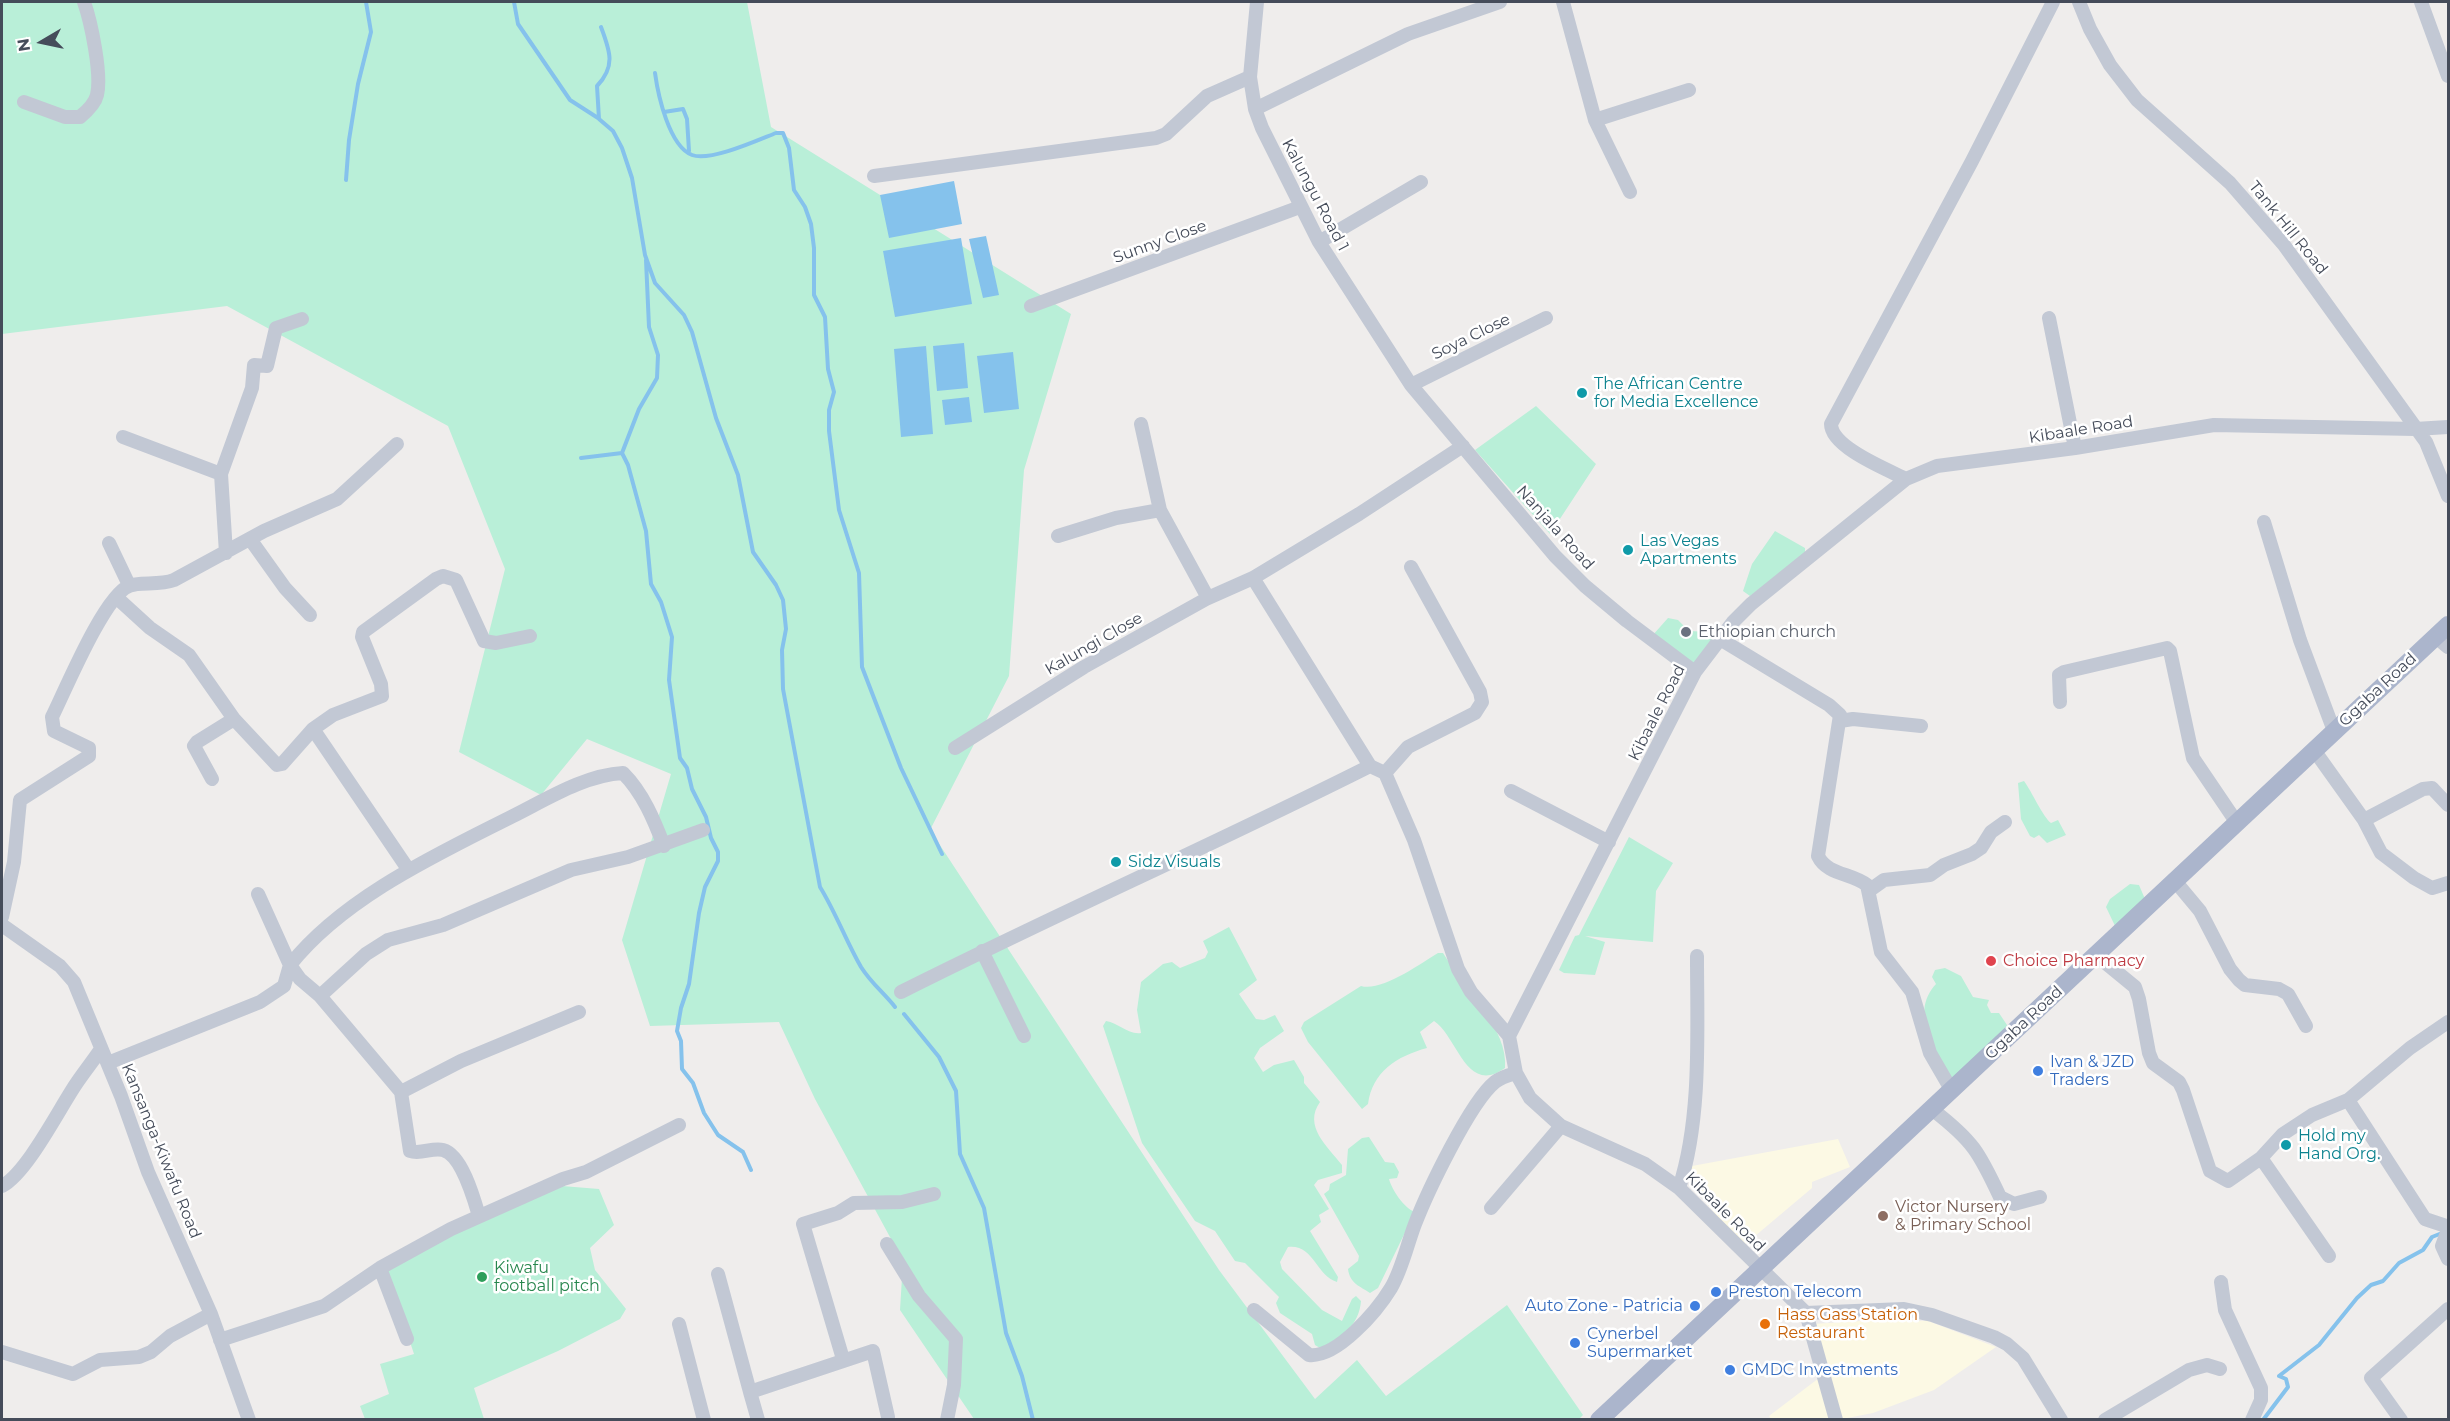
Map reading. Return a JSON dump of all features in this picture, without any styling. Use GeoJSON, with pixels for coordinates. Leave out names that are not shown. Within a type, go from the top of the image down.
{"type":"FeatureCollection","features":[{"type":"Feature","properties":{"kind":"main road","name":"Ggaba Road"},"geometry":{"type":"LineString","coordinates":[[1599,1419],[1933,1110],[2334,731],[2444,636]]}},
{"type":"Feature","properties":{"kind":"street"},"geometry":{"type":"LineString","coordinates":[[24,102],[65,117],[80,117],[88,110],[97,95],[95,41],[84,2]]}},
{"type":"Feature","properties":{"kind":"street","name":"Kalungu Road 1"},"geometry":{"type":"LineString","coordinates":[[1257,2],[1250,77],[1255,109],[1318,242],[1411,385]]}},
{"type":"Feature","properties":{"kind":"street"},"geometry":{"type":"LineString","coordinates":[[1255,109],[1408,34],[1500,2]]}},
{"type":"Feature","properties":{"kind":"street"},"geometry":{"type":"LineString","coordinates":[[1563,2],[1595,120],[1630,192]]}},
{"type":"Feature","properties":{"kind":"street"},"geometry":{"type":"LineString","coordinates":[[1906,479],[1837,440],[1832,432],[1831,424],[1972,161],[2053,2]]}},
{"type":"Feature","properties":{"kind":"street","name":"Tank Hill Road"},"geometry":{"type":"LineString","coordinates":[[2079,2],[2090,29],[2110,65],[2137,100],[2230,183],[2284,245],[2426,442],[2436,461],[2448,496]]}},
{"type":"Feature","properties":{"kind":"street"},"geometry":{"type":"LineString","coordinates":[[2421,2],[2448,76]]}},
{"type":"Feature","properties":{"kind":"street"},"geometry":{"type":"LineString","coordinates":[[874,176],[1156,138],[1166,134],[1207,96],[1250,77]]}},
{"type":"Feature","properties":{"kind":"street"},"geometry":{"type":"LineString","coordinates":[[1595,120],[1689,90]]}},
{"type":"Feature","properties":{"kind":"street"},"geometry":{"type":"LineString","coordinates":[[1318,242],[1420,182]]}},
{"type":"Feature","properties":{"kind":"street","name":"Sunny Close"},"geometry":{"type":"LineString","coordinates":[[1031,306],[1300,207]]}},
{"type":"Feature","properties":{"kind":"street","name":"Soya Close"},"geometry":{"type":"LineString","coordinates":[[1411,385],[1546,318]]}},
{"type":"Feature","properties":{"kind":"street"},"geometry":{"type":"LineString","coordinates":[[2049,318],[2062,373],[2075,448]]}},
{"type":"Feature","properties":{"kind":"street"},"geometry":{"type":"LineString","coordinates":[[226,552],[221,474],[252,388],[254,365],[267,366],[276,328],[302,319]]}},
{"type":"Feature","properties":{"kind":"street","name":"Nanjala Road"},"geometry":{"type":"LineString","coordinates":[[1411,385],[1555,556],[1585,586],[1663,650],[1695,672]]}},
{"type":"Feature","properties":{"kind":"street"},"geometry":{"type":"LineString","coordinates":[[1141,424],[1160,510],[1208,598]]}},
{"type":"Feature","properties":{"kind":"street","name":"Kibaale Road"},"geometry":{"type":"LineString","coordinates":[[1806,1313],[1679,1188],[1645,1164],[1561,1126],[1530,1098],[1516,1073],[1509,1036],[1695,672],[1751,604],[1906,479],[1937,466],[2075,448],[2214,425],[2415,429],[2448,427]]}},
{"type":"Feature","properties":{"kind":"street"},"geometry":{"type":"LineString","coordinates":[[123,437],[221,474]]}},
{"type":"Feature","properties":{"kind":"street"},"geometry":{"type":"LineString","coordinates":[[2,917],[14,862],[20,800],[89,756],[89,748],[54,731],[52,717],[92,633],[116,597],[129,585],[163,585],[305,511],[337,499],[397,444]]}},
{"type":"Feature","properties":{"kind":"street","name":"Kalungi Close"},"geometry":{"type":"LineString","coordinates":[[955,748],[1084,667],[1208,598],[1253,578],[1359,514],[1463,447]]}},
{"type":"Feature","properties":{"kind":"street"},"geometry":{"type":"LineString","coordinates":[[1058,536],[1116,518],[1160,510]]}},
{"type":"Feature","properties":{"kind":"street"},"geometry":{"type":"LineString","coordinates":[[2264,522],[2300,640],[2334,731]]}},
{"type":"Feature","properties":{"kind":"street"},"geometry":{"type":"LineString","coordinates":[[250,539],[285,588],[310,615]]}},
{"type":"Feature","properties":{"kind":"street"},"geometry":{"type":"LineString","coordinates":[[109,543],[129,585]]}},
{"type":"Feature","properties":{"kind":"street"},"geometry":{"type":"LineString","coordinates":[[1385,773],[1408,747],[1475,713],[1482,702],[1480,692],[1411,567]]}},
{"type":"Feature","properties":{"kind":"street"},"geometry":{"type":"LineString","coordinates":[[116,597],[150,628],[189,655],[234,719],[277,765],[282,764],[313,729],[333,715],[382,696],[381,684],[362,637],[363,632],[436,579],[443,576],[456,580],[484,641],[496,643],[530,636]]}},
{"type":"Feature","properties":{"kind":"street"},"geometry":{"type":"LineString","coordinates":[[1253,578],[1370,766],[1385,773],[1414,840],[1458,969],[1471,992],[1509,1036]]}},
{"type":"Feature","properties":{"kind":"street"},"geometry":{"type":"LineString","coordinates":[[1720,639],[1838,711],[1840,721],[1818,856],[1828,868],[1865,885],[1884,880],[1930,875],[1944,865],[1981,848],[1991,832],[2005,822]]}},
{"type":"Feature","properties":{"kind":"street"},"geometry":{"type":"LineString","coordinates":[[2060,702],[2058,682],[2059,675],[2064,672],[2167,648],[2170,651],[2193,758],[2237,823]]}},
{"type":"Feature","properties":{"kind":"street"},"geometry":{"type":"LineString","coordinates":[[212,779],[194,746],[234,719]]}},
{"type":"Feature","properties":{"kind":"street"},"geometry":{"type":"LineString","coordinates":[[1840,721],[1921,726]]}},
{"type":"Feature","properties":{"kind":"street"},"geometry":{"type":"LineString","coordinates":[[313,729],[408,869]]}},
{"type":"Feature","properties":{"kind":"street"},"geometry":{"type":"LineString","coordinates":[[2314,750],[2364,820],[2381,853],[2414,878],[2432,888],[2448,883]]}},
{"type":"Feature","properties":{"kind":"street"},"geometry":{"type":"LineString","coordinates":[[901,992],[982,951],[1257,823],[1370,766]]}},
{"type":"Feature","properties":{"kind":"street"},"geometry":{"type":"LineString","coordinates":[[108,1063],[278,992],[284,986],[290,965],[307,946],[408,869],[539,803],[606,774],[623,773],[631,782],[650,811],[664,846]]}},
{"type":"Feature","properties":{"kind":"street"},"geometry":{"type":"LineString","coordinates":[[2364,820],[2423,789],[2432,788],[2448,805]]}},
{"type":"Feature","properties":{"kind":"street"},"geometry":{"type":"LineString","coordinates":[[1511,791],[1609,842]]}},
{"type":"Feature","properties":{"kind":"street"},"geometry":{"type":"LineString","coordinates":[[320,996],[366,954],[388,940],[443,925],[571,870],[664,846],[703,830]]}},
{"type":"Feature","properties":{"kind":"street"},"geometry":{"type":"LineString","coordinates":[[2175,881],[2200,911],[2230,969],[2239,980],[2245,985],[2279,989],[2288,994],[2306,1026]]}},
{"type":"Feature","properties":{"kind":"street"},"geometry":{"type":"LineString","coordinates":[[1865,885],[1881,952],[1912,992],[1930,1053],[1952,1091]]}},
{"type":"Feature","properties":{"kind":"street"},"geometry":{"type":"LineString","coordinates":[[258,894],[290,965],[300,979],[320,996],[401,1092],[408,1147],[417,1153],[441,1149],[452,1155],[472,1192],[479,1216]]}},
{"type":"Feature","properties":{"kind":"street","name":"Kansanga-Kiwafu Road"},"geometry":{"type":"LineString","coordinates":[[2,926],[69,974],[108,1063],[148,1172],[211,1314],[249,1419]]}},
{"type":"Feature","properties":{"kind":"street"},"geometry":{"type":"LineString","coordinates":[[982,951],[1024,1036]]}},
{"type":"Feature","properties":{"kind":"street"},"geometry":{"type":"LineString","coordinates":[[2096,955],[2135,987],[2153,1063],[2179,1082],[2210,1171],[2228,1181],[2261,1158],[2283,1134],[2312,1115],[2348,1100],[2410,1048],[2448,1022]]}},
{"type":"Feature","properties":{"kind":"street"},"geometry":{"type":"LineString","coordinates":[[1679,1188],[1693,1102],[1697,1044],[1697,956]]}},
{"type":"Feature","properties":{"kind":"street"},"geometry":{"type":"LineString","coordinates":[[401,1092],[461,1061],[579,1012]]}},
{"type":"Feature","properties":{"kind":"street"},"geometry":{"type":"LineString","coordinates":[[2,1186],[10,1182],[38,1144],[101,1049]]}},
{"type":"Feature","properties":{"kind":"street"},"geometry":{"type":"LineString","coordinates":[[1254,1310],[1309,1355],[1323,1353],[1348,1339],[1391,1288],[1415,1223],[1457,1137],[1479,1102],[1495,1082],[1516,1073]]}},
{"type":"Feature","properties":{"kind":"street"},"geometry":{"type":"LineString","coordinates":[[2348,1100],[2425,1219],[2446,1226],[2448,1230],[2442,1246],[2448,1259]]}},
{"type":"Feature","properties":{"kind":"street"},"geometry":{"type":"LineString","coordinates":[[1933,1110],[1972,1145],[1989,1171],[2000,1197],[2014,1204],[2040,1197]]}},
{"type":"Feature","properties":{"kind":"street"},"geometry":{"type":"LineString","coordinates":[[220,1340],[324,1306],[380,1268],[479,1216],[586,1172],[679,1125]]}},
{"type":"Feature","properties":{"kind":"street"},"geometry":{"type":"LineString","coordinates":[[1491,1208],[1561,1126]]}},
{"type":"Feature","properties":{"kind":"street"},"geometry":{"type":"LineString","coordinates":[[2261,1158],[2329,1256]]}},
{"type":"Feature","properties":{"kind":"street"},"geometry":{"type":"LineString","coordinates":[[843,1359],[803,1224],[838,1213],[854,1203],[902,1202],[934,1194]]}},
{"type":"Feature","properties":{"kind":"street"},"geometry":{"type":"LineString","coordinates":[[887,1244],[919,1296],[956,1339],[954,1385],[947,1419]]}},
{"type":"Feature","properties":{"kind":"street"},"geometry":{"type":"LineString","coordinates":[[380,1268],[407,1339]]}},
{"type":"Feature","properties":{"kind":"street"},"geometry":{"type":"LineString","coordinates":[[718,1274],[758,1419]]}},
{"type":"Feature","properties":{"kind":"street"},"geometry":{"type":"LineString","coordinates":[[2221,1282],[2225,1310],[2260,1388],[2261,1400],[2252,1419]]}},
{"type":"Feature","properties":{"kind":"street"},"geometry":{"type":"LineString","coordinates":[[1836,1419],[1806,1313],[1904,1309],[1932,1315],[1994,1337],[2023,1358],[2061,1419]]}},
{"type":"Feature","properties":{"kind":"street"},"geometry":{"type":"LineString","coordinates":[[2401,1419],[2371,1378],[2448,1309]]}},
{"type":"Feature","properties":{"kind":"street"},"geometry":{"type":"LineString","coordinates":[[2,1352],[73,1374],[100,1360],[139,1357],[151,1352],[170,1336],[211,1314]]}},
{"type":"Feature","properties":{"kind":"street"},"geometry":{"type":"LineString","coordinates":[[679,1324],[704,1419]]}},
{"type":"Feature","properties":{"kind":"street"},"geometry":{"type":"LineString","coordinates":[[750,1392],[843,1359],[873,1351],[888,1417]]}},
{"type":"Feature","properties":{"kind":"street"},"geometry":{"type":"LineString","coordinates":[[2105,1419],[2189,1370],[2207,1365],[2220,1369]]}},
{"type":"Feature","properties":{"kind":"shaded area"},"geometry":{"type":"Polygon","coordinates":[[[1838,1139],[1850,1167],[1812,1182],[1812,1188],[1742,1247],[1688,1180],[1692,1166],[1838,1139]]]}},
{"type":"Feature","properties":{"kind":"shaded area"},"geometry":{"type":"Polygon","coordinates":[[[1876,1320],[1928,1321],[1996,1347],[1934,1390],[1873,1413],[1842,1419],[1812,1324],[1876,1320]]]}},
{"type":"Feature","properties":{"kind":"shaded area"},"geometry":{"type":"Polygon","coordinates":[[[1819,1378],[1832,1419],[1771,1419],[1769,1416],[1819,1378]]]}},
{"type":"Feature","properties":{"kind":"green space"},"geometry":{"type":"Polygon","coordinates":[[[2,2],[747,2],[771,127],[1071,314],[1024,470],[1009,676],[930,830],[1219,1270],[1315,1399],[1357,1360],[1386,1396],[1507,1305],[1583,1415],[1578,1420],[974,1419],[900,1310],[903,1261],[815,1099],[779,1022],[650,1026],[622,940],[671,774],[587,739],[541,795],[459,752],[505,569],[448,426],[227,306],[2,334],[2,2]]]}},
{"type":"Feature","properties":{"kind":"green space"},"geometry":{"type":"Polygon","coordinates":[[[1536,406],[1596,464],[1550,534],[1475,450],[1536,406]]]}},
{"type":"Feature","properties":{"kind":"green space"},"geometry":{"type":"Polygon","coordinates":[[[1775,531],[1805,548],[1805,556],[1750,596],[1743,591],[1752,564],[1775,531]]]}},
{"type":"Feature","properties":{"kind":"green space"},"geometry":{"type":"Polygon","coordinates":[[[1668,618],[1678,620],[1689,631],[1710,632],[1716,639],[1696,666],[1652,636],[1668,618]]]}},
{"type":"Feature","properties":{"kind":"green space"},"geometry":{"type":"Polygon","coordinates":[[[2024,781],[2048,820],[2051,823],[2058,820],[2066,835],[2047,843],[2039,835],[2034,838],[2030,836],[2021,819],[2018,783],[2024,781]]]}},
{"type":"Feature","properties":{"kind":"green space"},"geometry":{"type":"Polygon","coordinates":[[[1629,837],[1673,863],[1656,891],[1653,942],[1585,936],[1605,942],[1595,975],[1564,973],[1559,970],[1575,936],[1579,935],[1629,837]]]}},
{"type":"Feature","properties":{"kind":"green space"},"geometry":{"type":"Polygon","coordinates":[[[2130,884],[2139,885],[2145,899],[2116,928],[2106,907],[2110,899],[2130,884]]]}},
{"type":"Feature","properties":{"kind":"green space"},"geometry":{"type":"Polygon","coordinates":[[[1229,927],[1257,980],[1239,994],[1256,1019],[1264,1020],[1275,1015],[1284,1031],[1260,1048],[1254,1058],[1263,1072],[1274,1065],[1294,1060],[1304,1077],[1304,1083],[1320,1102],[1314,1119],[1319,1135],[1342,1165],[1342,1173],[1318,1180],[1314,1185],[1329,1209],[1319,1215],[1321,1222],[1310,1231],[1338,1277],[1337,1282],[1324,1274],[1304,1250],[1297,1247],[1288,1247],[1280,1262],[1282,1269],[1322,1310],[1342,1321],[1352,1299],[1356,1296],[1361,1301],[1357,1317],[1348,1330],[1320,1348],[1315,1345],[1312,1334],[1280,1313],[1276,1303],[1279,1297],[1245,1263],[1235,1261],[1215,1231],[1195,1221],[1142,1143],[1103,1026],[1106,1021],[1132,1032],[1141,1033],[1137,1010],[1141,982],[1163,964],[1172,962],[1180,968],[1205,958],[1208,952],[1203,941],[1229,927]]]}},
{"type":"Feature","properties":{"kind":"green space"},"geometry":{"type":"Polygon","coordinates":[[[1438,953],[1443,953],[1492,1023],[1500,1038],[1505,1068],[1492,1075],[1481,1075],[1472,1070],[1434,1021],[1420,1032],[1427,1048],[1416,1051],[1388,1067],[1375,1083],[1368,1104],[1362,1109],[1308,1042],[1301,1028],[1304,1022],[1361,986],[1369,987],[1389,981],[1438,953]]]}},
{"type":"Feature","properties":{"kind":"green space"},"geometry":{"type":"Polygon","coordinates":[[[1945,968],[1961,976],[1973,997],[1989,1000],[1987,1005],[1991,1013],[1999,1013],[2011,1031],[1955,1083],[1933,1047],[1925,1021],[1924,1008],[1936,984],[1932,977],[1935,970],[1945,968]]]}},
{"type":"Feature","properties":{"kind":"green space"},"geometry":{"type":"Polygon","coordinates":[[[1369,1137],[1385,1162],[1394,1163],[1399,1172],[1397,1178],[1389,1179],[1403,1203],[1415,1212],[1378,1288],[1370,1293],[1356,1284],[1349,1274],[1348,1269],[1358,1261],[1359,1256],[1324,1194],[1329,1190],[1330,1184],[1346,1175],[1348,1149],[1362,1138],[1369,1137]]]}},
{"type":"Feature","properties":{"kind":"green space"},"geometry":{"type":"Polygon","coordinates":[[[550,1185],[599,1189],[614,1225],[590,1248],[595,1270],[626,1309],[620,1319],[558,1351],[474,1388],[484,1419],[365,1419],[360,1406],[389,1394],[380,1364],[414,1354],[386,1269],[550,1185]]]}},
{"type":"Feature","properties":{"kind":"water"},"geometry":{"type":"Polygon","coordinates":[[[954,181],[962,224],[889,238],[880,195],[954,181]]]}},
{"type":"Feature","properties":{"kind":"water"},"geometry":{"type":"Polygon","coordinates":[[[986,236],[999,295],[983,298],[969,239],[986,236]]]}},
{"type":"Feature","properties":{"kind":"water"},"geometry":{"type":"Polygon","coordinates":[[[961,238],[972,304],[895,317],[883,251],[961,238]]]}},
{"type":"Feature","properties":{"kind":"water"},"geometry":{"type":"Polygon","coordinates":[[[964,343],[968,388],[937,391],[933,346],[964,343]]]}},
{"type":"Feature","properties":{"kind":"water"},"geometry":{"type":"Polygon","coordinates":[[[926,346],[933,434],[901,437],[894,349],[926,346]]]}},
{"type":"Feature","properties":{"kind":"water"},"geometry":{"type":"Polygon","coordinates":[[[1013,352],[1019,409],[984,413],[977,356],[1013,352]]]}},
{"type":"Feature","properties":{"kind":"water"},"geometry":{"type":"Polygon","coordinates":[[[969,397],[972,422],[945,425],[942,400],[969,397]]]}},
{"type":"Feature","properties":{"kind":"waterway"},"geometry":{"type":"LineString","coordinates":[[346,180],[349,140],[358,84],[371,32],[366,2]]}},
{"type":"Feature","properties":{"kind":"waterway"},"geometry":{"type":"LineString","coordinates":[[514,2],[518,24],[570,100],[598,118]]}},
{"type":"Feature","properties":{"kind":"waterway"},"geometry":{"type":"LineString","coordinates":[[601,27],[610,58],[607,72],[597,86],[599,119],[613,131],[622,148],[632,178],[645,255],[655,283],[684,315],[692,332],[716,418],[738,475],[753,552],[776,585],[783,600],[786,629],[782,650],[783,689],[820,887],[861,967],[895,1007]]}},
{"type":"Feature","properties":{"kind":"waterway"},"geometry":{"type":"LineString","coordinates":[[655,73],[662,106],[671,131],[684,150],[692,155],[710,156],[722,153],[776,133],[783,133],[789,148],[794,190],[805,207],[811,224],[814,248],[814,295],[825,317],[828,369],[834,392],[829,410],[829,431],[839,510],[859,573],[862,667],[901,768],[942,854]]}},
{"type":"Feature","properties":{"kind":"waterway"},"geometry":{"type":"LineString","coordinates":[[664,112],[683,109],[687,119],[689,151]]}},
{"type":"Feature","properties":{"kind":"waterway"},"geometry":{"type":"LineString","coordinates":[[622,453],[639,409],[657,378],[658,355],[649,327],[646,260]]}},
{"type":"Feature","properties":{"kind":"waterway"},"geometry":{"type":"LineString","coordinates":[[622,453],[628,465],[646,531],[651,584],[661,602],[672,637],[669,680],[680,758],[687,768],[692,789],[706,817],[711,838],[718,852],[718,861],[705,887],[699,913],[689,984],[681,1008],[677,1031],[681,1041],[682,1069],[693,1083],[704,1113],[718,1135],[743,1152],[751,1170]]}},
{"type":"Feature","properties":{"kind":"waterway"},"geometry":{"type":"LineString","coordinates":[[581,458],[622,453]]}},
{"type":"Feature","properties":{"kind":"waterway"},"geometry":{"type":"LineString","coordinates":[[904,1014],[939,1057],[956,1091],[960,1154],[984,1208],[1006,1333],[1022,1376],[1033,1420]]}},
{"type":"Feature","properties":{"kind":"waterway"},"geometry":{"type":"LineString","coordinates":[[2263,1420],[2288,1387],[2286,1379],[2279,1376],[2319,1345],[2357,1298],[2371,1285],[2383,1281],[2399,1263],[2423,1250],[2432,1237],[2442,1233]]}},
{"type":"Feature","properties":{"kind":"place","name":"The African Centre for Media Excellence"},"geometry":{"type":"Point","coordinates":[1582,393]}},
{"type":"Feature","properties":{"kind":"place","name":"Las Vegas Apartments"},"geometry":{"type":"Point","coordinates":[1628,550]}},
{"type":"Feature","properties":{"kind":"place","name":"Ethiopian church"},"geometry":{"type":"Point","coordinates":[1686,632]}},
{"type":"Feature","properties":{"kind":"place","name":"Sidz Visuals"},"geometry":{"type":"Point","coordinates":[1116,862]}},
{"type":"Feature","properties":{"kind":"place","name":"Choice Pharmacy"},"geometry":{"type":"Point","coordinates":[1991,961]}},
{"type":"Feature","properties":{"kind":"place","name":"Ivan & JZD Traders"},"geometry":{"type":"Point","coordinates":[2038,1071]}},
{"type":"Feature","properties":{"kind":"place","name":"Hold my Hand Org."},"geometry":{"type":"Point","coordinates":[2286,1145]}},
{"type":"Feature","properties":{"kind":"place","name":"Victor Nursery & Primary School"},"geometry":{"type":"Point","coordinates":[1883,1216]}},
{"type":"Feature","properties":{"kind":"place","name":"Kiwafu football pitch"},"geometry":{"type":"Point","coordinates":[482,1277]}},
{"type":"Feature","properties":{"kind":"place","name":"Preston Telecom"},"geometry":{"type":"Point","coordinates":[1716,1292]}},
{"type":"Feature","properties":{"kind":"place","name":"Auto Zone - Patricia"},"geometry":{"type":"Point","coordinates":[1695,1306]}},
{"type":"Feature","properties":{"kind":"place","name":"Hass Gass Station Restaurant"},"geometry":{"type":"Point","coordinates":[1765,1324]}},
{"type":"Feature","properties":{"kind":"place","name":"Cynerbel Supermarket"},"geometry":{"type":"Point","coordinates":[1575,1343]}},
{"type":"Feature","properties":{"kind":"place","name":"GMDC Investments"},"geometry":{"type":"Point","coordinates":[1730,1370]}}]}
